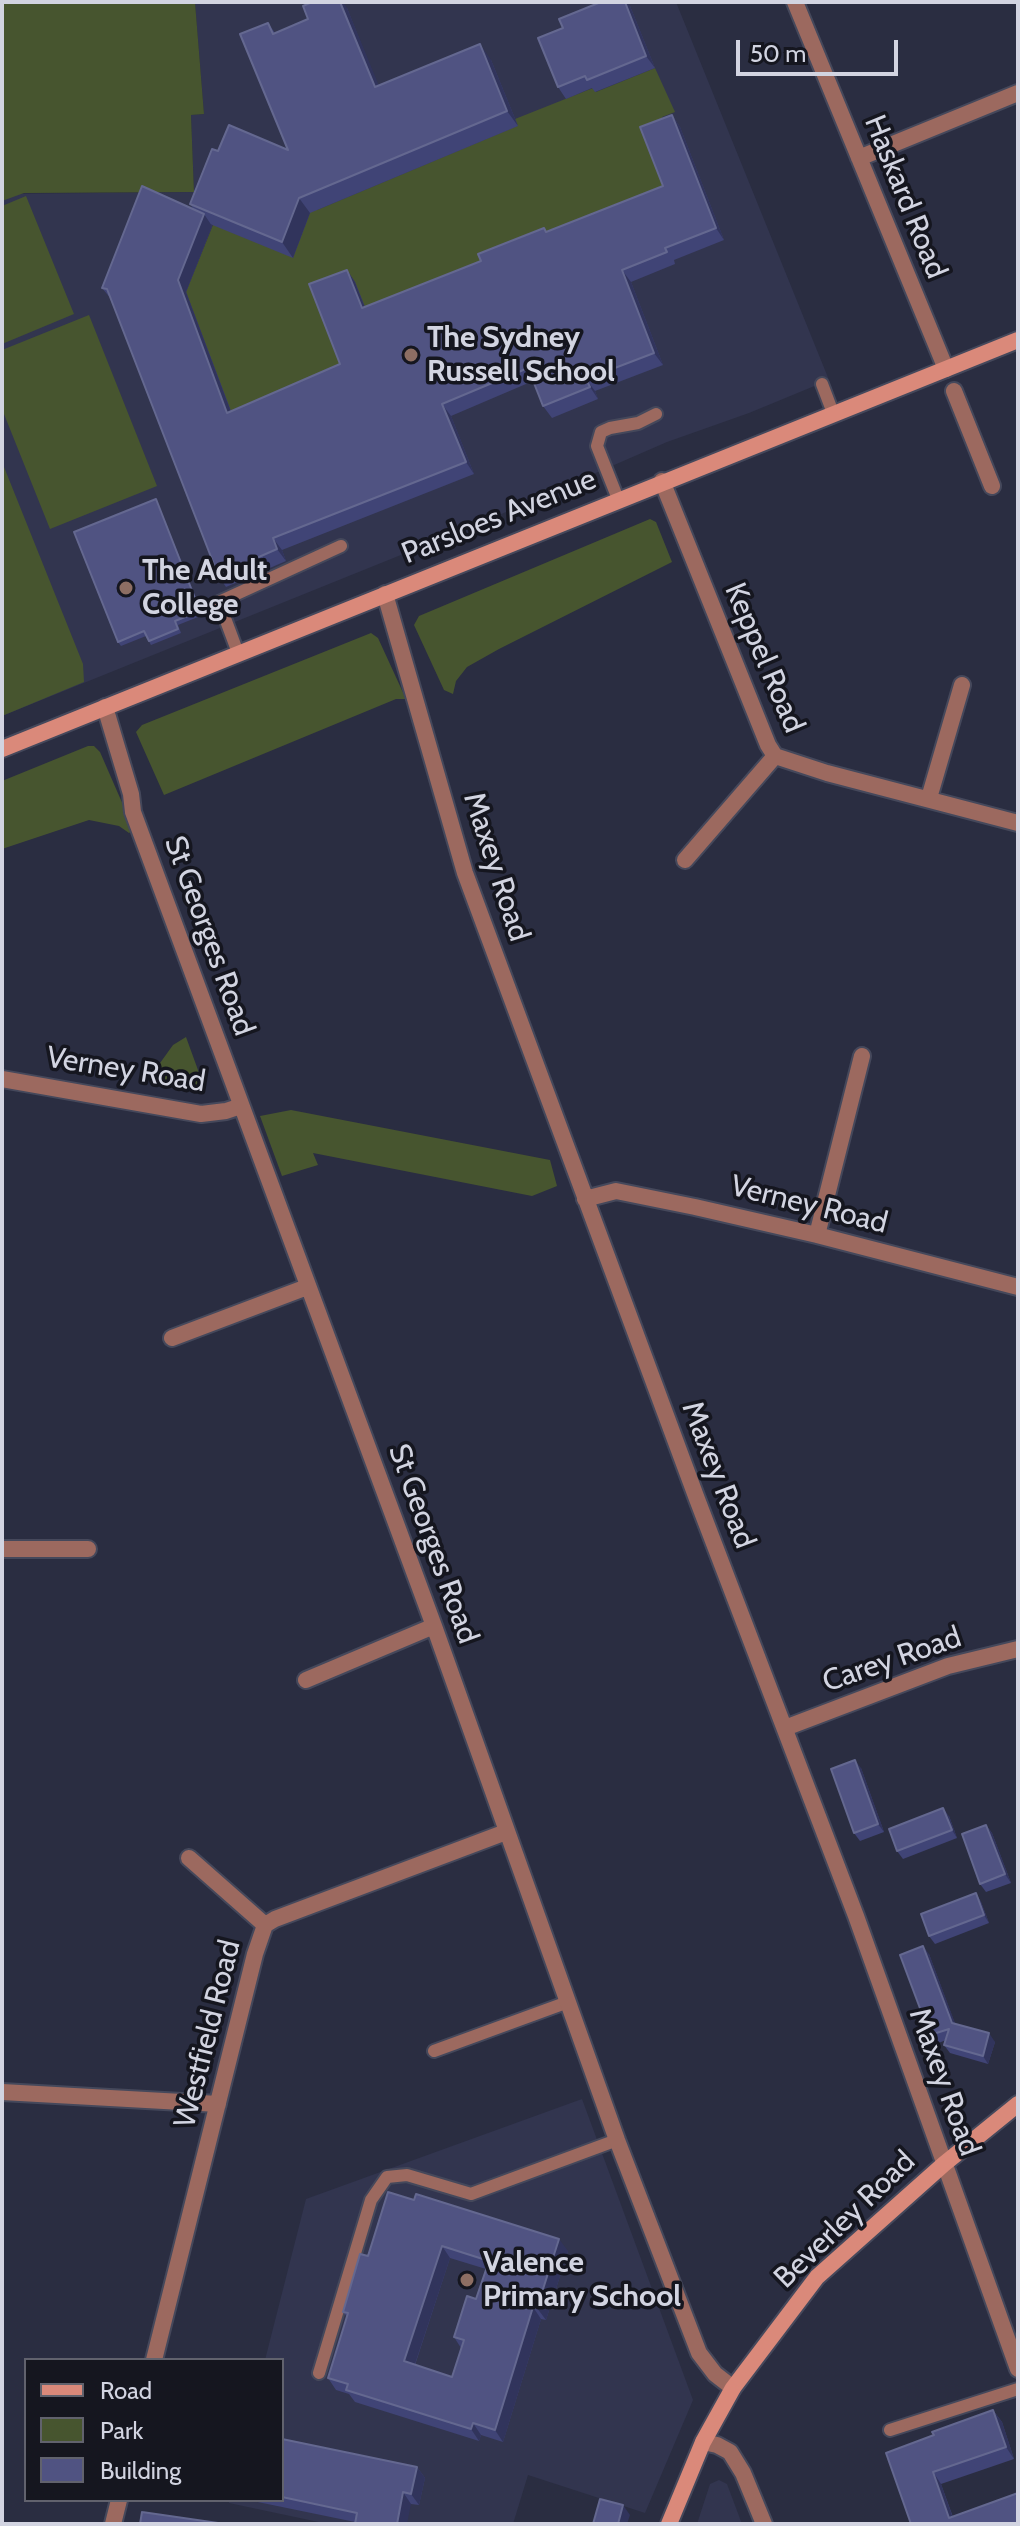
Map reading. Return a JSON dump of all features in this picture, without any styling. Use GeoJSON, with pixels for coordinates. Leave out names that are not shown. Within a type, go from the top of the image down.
{"type":"FeatureCollection","features":[{"type":"Feature","properties":{"kind":"street","name":"Haskard Road"},"geometry":{"type":"LineString","coordinates":[[795,2],[946,369]]}},
{"type":"Feature","properties":{"kind":"street"},"geometry":{"type":"LineString","coordinates":[[859,158],[1018,93]]}},
{"type":"Feature","properties":{"kind":"street","name":"Parsloes Avenue"},"geometry":{"type":"LineString","coordinates":[[2,749],[1018,340]]}},
{"type":"Feature","properties":{"kind":"street"},"geometry":{"type":"LineString","coordinates":[[954,391],[992,486]]}},
{"type":"Feature","properties":{"kind":"street","name":"Keppel Road"},"geometry":{"type":"LineString","coordinates":[[662,481],[775,756],[827,773],[1018,823]]}},
{"type":"Feature","properties":{"kind":"street","name":"Maxey Road"},"geometry":{"type":"LineString","coordinates":[[385,594],[465,873],[856,1916],[1018,2369]]}},
{"type":"Feature","properties":{"kind":"street"},"geometry":{"type":"LineString","coordinates":[[929,798],[962,685]]}},
{"type":"Feature","properties":{"kind":"street","name":"St Georges Road"},"geometry":{"type":"LineString","coordinates":[[105,707],[131,794],[133,812],[434,1626],[617,2140],[699,2353],[715,2374],[733,2388]]}},
{"type":"Feature","properties":{"kind":"street"},"geometry":{"type":"LineString","coordinates":[[685,860],[775,756]]}},
{"type":"Feature","properties":{"kind":"street"},"geometry":{"type":"LineString","coordinates":[[817,1235],[862,1056]]}},
{"type":"Feature","properties":{"kind":"street","name":"Verney Road"},"geometry":{"type":"LineString","coordinates":[[2,1079],[201,1114],[241,1106]]}},
{"type":"Feature","properties":{"kind":"street","name":"Verney Road"},"geometry":{"type":"LineString","coordinates":[[585,1199],[616,1191],[817,1235],[1018,1287]]}},
{"type":"Feature","properties":{"kind":"street"},"geometry":{"type":"LineString","coordinates":[[172,1338],[307,1287]]}},
{"type":"Feature","properties":{"kind":"street"},"geometry":{"type":"LineString","coordinates":[[2,1549],[88,1549]]}},
{"type":"Feature","properties":{"kind":"street"},"geometry":{"type":"LineString","coordinates":[[306,1680],[434,1626]]}},
{"type":"Feature","properties":{"kind":"street","name":"Carey Road"},"geometry":{"type":"LineString","coordinates":[[785,1728],[948,1666],[1018,1649]]}},
{"type":"Feature","properties":{"kind":"street","name":"Westfield Road"},"geometry":{"type":"LineString","coordinates":[[154,2358],[255,1954],[265,1925],[506,1832]]}},
{"type":"Feature","properties":{"kind":"street"},"geometry":{"type":"LineString","coordinates":[[189,1858],[265,1925]]}},
{"type":"Feature","properties":{"kind":"street"},"geometry":{"type":"LineString","coordinates":[[2,2092],[218,2104]]}},
{"type":"Feature","properties":{"kind":"street","name":"Beverley Road"},"geometry":{"type":"LineString","coordinates":[[669,2524],[703,2442],[733,2388],[817,2277],[944,2164],[1018,2104]]}},
{"type":"Feature","properties":{"kind":"street"},"geometry":{"type":"LineString","coordinates":[[1001,2320],[1018,2313]]}},
{"type":"Feature","properties":{"kind":"street"},"geometry":{"type":"LineString","coordinates":[[703,2442],[730,2452],[743,2473],[764,2524]]}},
{"type":"Feature","properties":{"kind":"street"},"geometry":{"type":"LineString","coordinates":[[113,2524],[118,2502]]}},
{"type":"Feature","properties":{"kind":"lane"},"geometry":{"type":"LineString","coordinates":[[822,384],[833,413]]}},
{"type":"Feature","properties":{"kind":"lane"},"geometry":{"type":"LineString","coordinates":[[618,499],[597,446],[601,432],[638,423],[656,414]]}},
{"type":"Feature","properties":{"kind":"lane"},"geometry":{"type":"LineString","coordinates":[[238,653],[219,602],[341,546]]}},
{"type":"Feature","properties":{"kind":"lane"},"geometry":{"type":"LineString","coordinates":[[434,2051],[568,2002]]}},
{"type":"Feature","properties":{"kind":"lane"},"geometry":{"type":"LineString","coordinates":[[319,2373],[371,2200],[387,2177],[407,2175],[471,2194],[617,2140]]}},
{"type":"Feature","properties":{"kind":"lane"},"geometry":{"type":"LineString","coordinates":[[890,2430],[1018,2389]]}},
{"type":"Feature","properties":{"kind":"shaded area","name":"The Sydney Russell School"},"geometry":{"type":"Polygon","coordinates":[[[676,2],[829,380],[667,442],[490,519],[2,716],[2,194],[194,192],[191,115],[204,114],[195,3],[676,2]]]}},
{"type":"Feature","properties":{"kind":"shaded area","name":"Valence Primary School"},"geometry":{"type":"Polygon","coordinates":[[[582,2099],[693,2400],[645,2513],[528,2475],[513,2524],[328,2524],[229,2503],[284,2502],[284,2358],[266,2358],[306,2199],[582,2099]]]}},
{"type":"Feature","properties":{"kind":"shaded area"},"geometry":{"type":"Polygon","coordinates":[[[719,2480],[727,2484],[742,2524],[697,2524],[710,2484],[719,2480]]]}},
{"type":"Feature","properties":{"kind":"green space"},"geometry":{"type":"Polygon","coordinates":[[[2,2],[195,2],[204,114],[191,115],[194,192],[24,193],[2,201],[2,2]]]}},
{"type":"Feature","properties":{"kind":"green space"},"geometry":{"type":"Polygon","coordinates":[[[655,68],[675,112],[662,117],[668,132],[672,198],[348,376],[236,425],[186,292],[213,225],[314,204],[317,210],[517,126],[515,119],[593,88],[596,92],[655,68]]]}},
{"type":"Feature","properties":{"kind":"green space"},"geometry":{"type":"Polygon","coordinates":[[[26,196],[74,314],[2,344],[2,206],[26,196]]]}},
{"type":"Feature","properties":{"kind":"green space"},"geometry":{"type":"Polygon","coordinates":[[[89,315],[157,486],[50,529],[2,409],[2,350],[89,315]]]}},
{"type":"Feature","properties":{"kind":"green space"},"geometry":{"type":"Polygon","coordinates":[[[2,462],[83,664],[84,682],[2,716],[2,462]]]}},
{"type":"Feature","properties":{"kind":"green space"},"geometry":{"type":"Polygon","coordinates":[[[650,519],[656,522],[672,562],[499,649],[467,667],[456,681],[453,694],[444,690],[414,625],[419,616],[650,519]]]}},
{"type":"Feature","properties":{"kind":"green space"},"geometry":{"type":"Polygon","coordinates":[[[371,633],[378,638],[406,699],[396,699],[164,795],[136,732],[142,725],[371,633]]]}},
{"type":"Feature","properties":{"kind":"green space"},"geometry":{"type":"Polygon","coordinates":[[[94,746],[100,752],[134,830],[129,833],[119,826],[89,820],[2,849],[2,781],[94,746]]]}},
{"type":"Feature","properties":{"kind":"green space"},"geometry":{"type":"Polygon","coordinates":[[[186,1037],[202,1081],[200,1087],[193,1090],[151,1082],[155,1070],[173,1045],[186,1037]]]}},
{"type":"Feature","properties":{"kind":"green space"},"geometry":{"type":"Polygon","coordinates":[[[291,1110],[550,1160],[557,1186],[532,1196],[313,1153],[318,1165],[282,1176],[260,1116],[291,1110]]]}},
{"type":"Feature","properties":{"kind":"building"},"geometry":{"type":"Polygon","coordinates":[[[312,2],[340,2],[375,87],[480,44],[507,111],[299,198],[282,242],[190,204],[212,149],[218,151],[229,125],[288,150],[240,34],[268,23],[273,34],[308,19],[303,6],[312,2]]]}},
{"type":"Feature","properties":{"kind":"building"},"geometry":{"type":"Polygon","coordinates":[[[601,2],[625,2],[646,56],[587,80],[585,76],[558,87],[538,38],[563,28],[559,19],[601,2]]]}},
{"type":"Feature","properties":{"kind":"building"},"geometry":{"type":"Polygon","coordinates":[[[672,115],[716,228],[665,248],[667,252],[622,270],[654,353],[586,379],[590,387],[543,406],[528,368],[442,404],[466,462],[273,538],[277,549],[218,575],[107,289],[102,288],[142,186],[204,214],[178,280],[227,413],[340,364],[309,284],[347,270],[362,308],[481,261],[478,254],[544,228],[546,232],[663,186],[640,127],[672,115]]]}},
{"type":"Feature","properties":{"kind":"building"},"geometry":{"type":"Polygon","coordinates":[[[156,499],[200,611],[175,621],[178,629],[149,641],[144,631],[118,642],[74,532],[156,499]]]}},
{"type":"Feature","properties":{"kind":"building"},"geometry":{"type":"Polygon","coordinates":[[[855,1760],[878,1824],[854,1833],[831,1769],[855,1760]]]}},
{"type":"Feature","properties":{"kind":"building"},"geometry":{"type":"Polygon","coordinates":[[[943,1808],[952,1830],[897,1851],[889,1829],[943,1808]]]}},
{"type":"Feature","properties":{"kind":"building"},"geometry":{"type":"Polygon","coordinates":[[[986,1825],[1005,1874],[980,1884],[962,1834],[986,1825]]]}},
{"type":"Feature","properties":{"kind":"building"},"geometry":{"type":"Polygon","coordinates":[[[976,1893],[984,1915],[929,1936],[921,1914],[976,1893]]]}},
{"type":"Feature","properties":{"kind":"building"},"geometry":{"type":"Polygon","coordinates":[[[923,1946],[952,2023],[989,2033],[983,2056],[944,2045],[949,2029],[930,2035],[900,1955],[923,1946]]]}},
{"type":"Feature","properties":{"kind":"building"},"geometry":{"type":"Polygon","coordinates":[[[388,2192],[414,2200],[416,2194],[559,2239],[537,2308],[533,2307],[495,2430],[473,2423],[471,2429],[346,2390],[348,2384],[328,2378],[348,2313],[343,2312],[360,2254],[368,2256],[388,2192]],[[442,2246],[404,2361],[452,2377],[464,2340],[454,2337],[467,2296],[476,2299],[489,2261],[442,2246]]]}},
{"type":"Feature","properties":{"kind":"building"},"geometry":{"type":"Polygon","coordinates":[[[993,2410],[1006,2447],[933,2472],[949,2518],[1018,2493],[1018,2524],[911,2524],[886,2453],[993,2410]]]}},
{"type":"Feature","properties":{"kind":"building"},"geometry":{"type":"Polygon","coordinates":[[[284,2439],[417,2467],[411,2494],[403,2492],[397,2524],[355,2524],[357,2513],[284,2497],[284,2439]]]}},
{"type":"Feature","properties":{"kind":"building"},"geometry":{"type":"Polygon","coordinates":[[[600,2499],[623,2505],[618,2524],[593,2524],[600,2499]]]}},
{"type":"Feature","properties":{"kind":"building"},"geometry":{"type":"Polygon","coordinates":[[[142,2512],[218,2523],[140,2524],[142,2512]]]}},
{"type":"Feature","properties":{"kind":"place","name":"The Sydney Russell School"},"geometry":{"type":"Point","coordinates":[411,355]}},
{"type":"Feature","properties":{"kind":"place","name":"The Adult College"},"geometry":{"type":"Point","coordinates":[126,588]}},
{"type":"Feature","properties":{"kind":"place","name":"Valence Primary School"},"geometry":{"type":"Point","coordinates":[467,2280]}}]}
